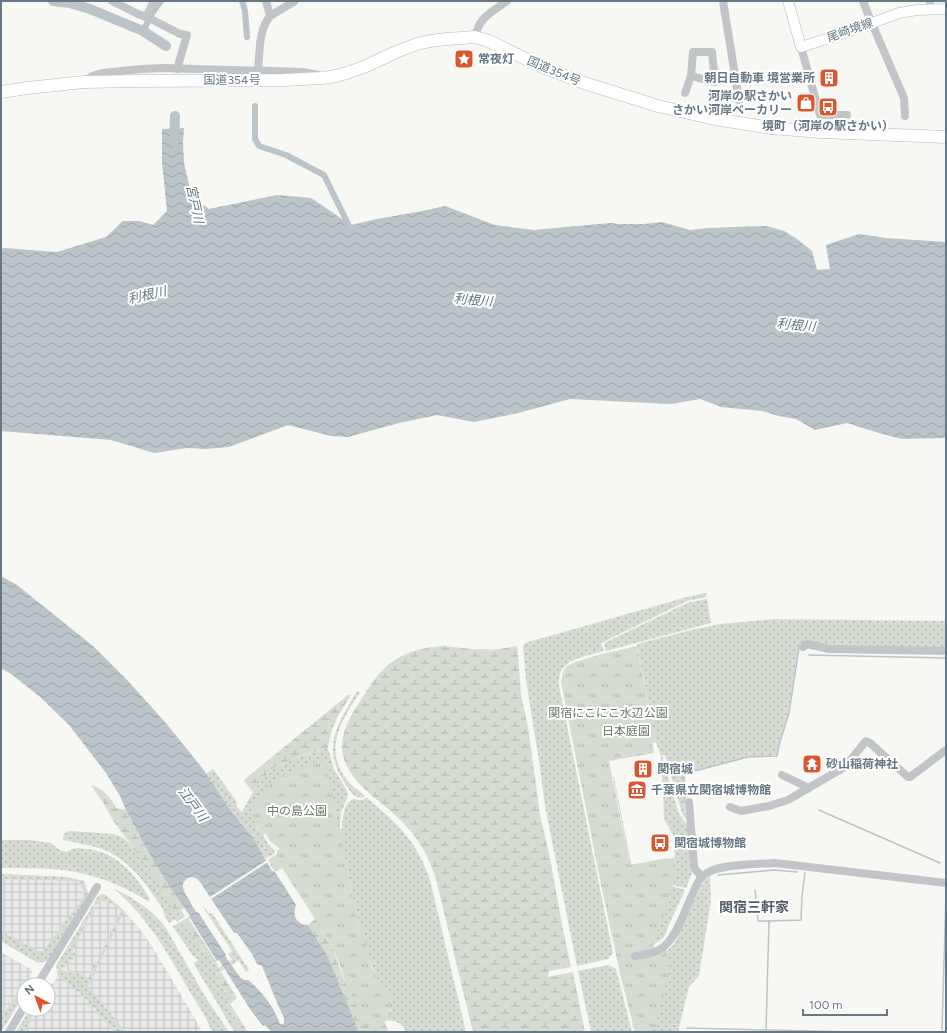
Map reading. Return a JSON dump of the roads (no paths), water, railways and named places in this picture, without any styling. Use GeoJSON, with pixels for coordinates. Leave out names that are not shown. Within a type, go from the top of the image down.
{"type":"FeatureCollection","features":[{"type":"Feature","properties":{"kind":"highway","name":"国道354号"},"geometry":{"type":"LineString","coordinates":[[1,92],[84,82],[283,80],[323,78],[356,70],[418,44],[447,39],[475,37],[489,41],[540,66],[584,84],[658,106],[715,119],[771,128],[821,132],[946,137]]}},
{"type":"Feature","properties":{"kind":"main road"},"geometry":{"type":"LineString","coordinates":[[788,1],[801,47]]}},
{"type":"Feature","properties":{"kind":"main road","name":"尾崎境線"},"geometry":{"type":"LineString","coordinates":[[801,47],[899,13],[917,10],[930,5],[946,9]]}},
{"type":"Feature","properties":{"kind":"street"},"geometry":{"type":"LineString","coordinates":[[112,1],[187,36],[177,69]]}},
{"type":"Feature","properties":{"kind":"street"},"geometry":{"type":"LineString","coordinates":[[148,18],[154,1]]}},
{"type":"Feature","properties":{"kind":"street"},"geometry":{"type":"LineString","coordinates":[[266,1],[270,16]]}},
{"type":"Feature","properties":{"kind":"street"},"geometry":{"type":"LineString","coordinates":[[258,71],[261,38],[266,21],[270,16],[295,1]]}},
{"type":"Feature","properties":{"kind":"street"},"geometry":{"type":"LineString","coordinates":[[475,37],[478,26],[482,20],[507,1]]}},
{"type":"Feature","properties":{"kind":"street"},"geometry":{"type":"LineString","coordinates":[[723,1],[738,100]]}},
{"type":"Feature","properties":{"kind":"street"},"geometry":{"type":"LineString","coordinates":[[863,1],[904,98],[905,116]]}},
{"type":"Feature","properties":{"kind":"street"},"geometry":{"type":"LineString","coordinates":[[801,47],[820,115],[847,115]]}},
{"type":"Feature","properties":{"kind":"street"},"geometry":{"type":"LineString","coordinates":[[84,82],[92,76],[102,73],[140,69],[302,72],[316,74],[323,78]]}},
{"type":"Feature","properties":{"kind":"street"},"geometry":{"type":"LineString","coordinates":[[685,93],[691,76]]}},
{"type":"Feature","properties":{"kind":"street"},"geometry":{"type":"LineString","coordinates":[[803,647],[807,644],[829,649],[946,651]]}},
{"type":"Feature","properties":{"kind":"street"},"geometry":{"type":"LineString","coordinates":[[730,807],[741,811],[769,806],[788,800],[843,768],[866,740],[908,777],[946,750]]}},
{"type":"Feature","properties":{"kind":"street"},"geometry":{"type":"LineString","coordinates":[[782,776],[809,788]]}},
{"type":"Feature","properties":{"kind":"street"},"geometry":{"type":"LineString","coordinates":[[689,802],[694,866],[702,877]]}},
{"type":"Feature","properties":{"kind":"street"},"geometry":{"type":"LineString","coordinates":[[635,956],[658,951],[669,942],[676,931],[698,882],[709,872],[724,867],[775,863],[946,883]]}},
{"type":"Feature","properties":{"kind":"street"},"geometry":{"type":"LineString","coordinates":[[42,977],[97,887]]}},
{"type":"Feature","properties":{"kind":"street"},"geometry":{"type":"LineString","coordinates":[[9,1032],[18,1017]]}},
{"type":"Feature","properties":{"kind":"water","name":"利根川"},"geometry":{"type":"Polygon","coordinates":[[[184,128],[184,163],[192,197],[209,209],[277,195],[311,198],[351,225],[445,206],[495,225],[534,230],[610,223],[644,224],[662,222],[690,230],[767,226],[784,231],[812,251],[817,270],[830,269],[826,245],[859,234],[886,238],[946,242],[946,438],[902,439],[847,423],[815,430],[796,419],[762,411],[721,407],[700,399],[671,404],[570,399],[518,413],[474,422],[437,415],[399,423],[348,437],[331,436],[288,425],[229,447],[206,449],[187,448],[154,453],[111,440],[1,431],[1,249],[57,252],[106,237],[123,221],[139,221],[153,225],[167,211],[162,162],[162,129],[184,128]]]}},
{"type":"Feature","properties":{"kind":"water","name":"江戸川"},"geometry":{"type":"Polygon","coordinates":[[[1,576],[17,585],[93,646],[128,681],[165,722],[203,769],[231,811],[254,839],[272,871],[275,872],[296,905],[294,912],[296,919],[304,925],[308,925],[327,955],[359,1032],[272,1032],[265,1025],[263,1026],[252,1012],[219,960],[217,961],[190,918],[191,917],[166,881],[145,846],[120,796],[106,773],[69,725],[39,696],[1,668],[1,576]],[[190,877],[186,880],[183,886],[183,889],[191,904],[197,913],[198,912],[226,955],[225,956],[240,977],[244,980],[248,980],[258,989],[271,1006],[280,1024],[283,1024],[284,1018],[262,966],[257,964],[252,954],[237,933],[234,933],[196,878],[190,877]]]}},
{"type":"Feature","properties":{"kind":"waterway","name":"宮戸川"},"geometry":{"type":"LineString","coordinates":[[53,1],[70,3],[90,9],[143,31],[166,46]]}},
{"type":"Feature","properties":{"kind":"waterway"},"geometry":{"type":"LineString","coordinates":[[143,31],[153,12],[161,1]]}},
{"type":"Feature","properties":{"kind":"waterway"},"geometry":{"type":"LineString","coordinates":[[242,1],[245,11],[247,37]]}},
{"type":"Feature","properties":{"kind":"waterway"},"geometry":{"type":"LineString","coordinates":[[255,106],[255,139],[259,146],[286,155],[324,175],[351,230]]}},
{"type":"Feature","properties":{"kind":"waterway","name":"宮戸川"},"geometry":{"type":"LineString","coordinates":[[174,142],[175,116]]}},
{"type":"Feature","properties":{"kind":"waterway"},"geometry":{"type":"LineString","coordinates":[[685,802],[684,777],[687,773],[748,757],[777,756],[789,713],[799,648]]}},
{"type":"Feature","properties":{"kind":"waterway"},"geometry":{"type":"LineString","coordinates":[[809,655],[946,658]]}},
{"type":"Feature","properties":{"kind":"waterway"},"geometry":{"type":"LineString","coordinates":[[819,810],[940,863]]}},
{"type":"Feature","properties":{"kind":"waterway"},"geometry":{"type":"LineString","coordinates":[[718,875],[774,870],[797,872]]}},
{"type":"Feature","properties":{"kind":"waterway"},"geometry":{"type":"LineString","coordinates":[[766,1030],[769,921],[801,920],[805,873]]}},
{"type":"Feature","properties":{"kind":"waterway"},"geometry":{"type":"LineString","coordinates":[[755,890],[758,921],[769,921]]}},
{"type":"Feature","properties":{"kind":"waterway"},"geometry":{"type":"LineString","coordinates":[[942,1030],[946,894]]}},
{"type":"Feature","properties":{"kind":"waterway"},"geometry":{"type":"LineString","coordinates":[[687,1028],[851,1032]]}},
{"type":"Feature","properties":{"kind":"place","name":"常夜灯"},"geometry":{"type":"Point","coordinates":[464,59]}},
{"type":"Feature","properties":{"kind":"place","name":"朝日自動車 境営業所"},"geometry":{"type":"Point","coordinates":[829,78]}},
{"type":"Feature","properties":{"kind":"place","name":"河岸の駅さかい さかい河岸ベーカリー"},"geometry":{"type":"Point","coordinates":[806,103]}},
{"type":"Feature","properties":{"kind":"place","name":"境町（河岸の駅さかい）"},"geometry":{"type":"Point","coordinates":[828,107]}},
{"type":"Feature","properties":{"kind":"place","name":"砂山稲荷神社"},"geometry":{"type":"Point","coordinates":[812,764]}},
{"type":"Feature","properties":{"kind":"place","name":"関宿城"},"geometry":{"type":"Point","coordinates":[643,769]}},
{"type":"Feature","properties":{"kind":"place","name":"千葉県立関宿城博物館"},"geometry":{"type":"Point","coordinates":[637,790]}},
{"type":"Feature","properties":{"kind":"place","name":"関宿城博物館"},"geometry":{"type":"Point","coordinates":[660,843]}},
{"type":"Feature","properties":{"kind":"district","name":"関宿三軒家"},"geometry":{"type":"Point","coordinates":[754,907]}},
{"type":"Feature","properties":{"kind":"park label","name":"関宿にこにこ水辺公園"},"geometry":{"type":"Point","coordinates":[608,713]}},
{"type":"Feature","properties":{"kind":"park label","name":"日本庭園"},"geometry":{"type":"Point","coordinates":[626,731]}},
{"type":"Feature","properties":{"kind":"park label","name":"中の島公園"},"geometry":{"type":"Point","coordinates":[297,811]}}]}
